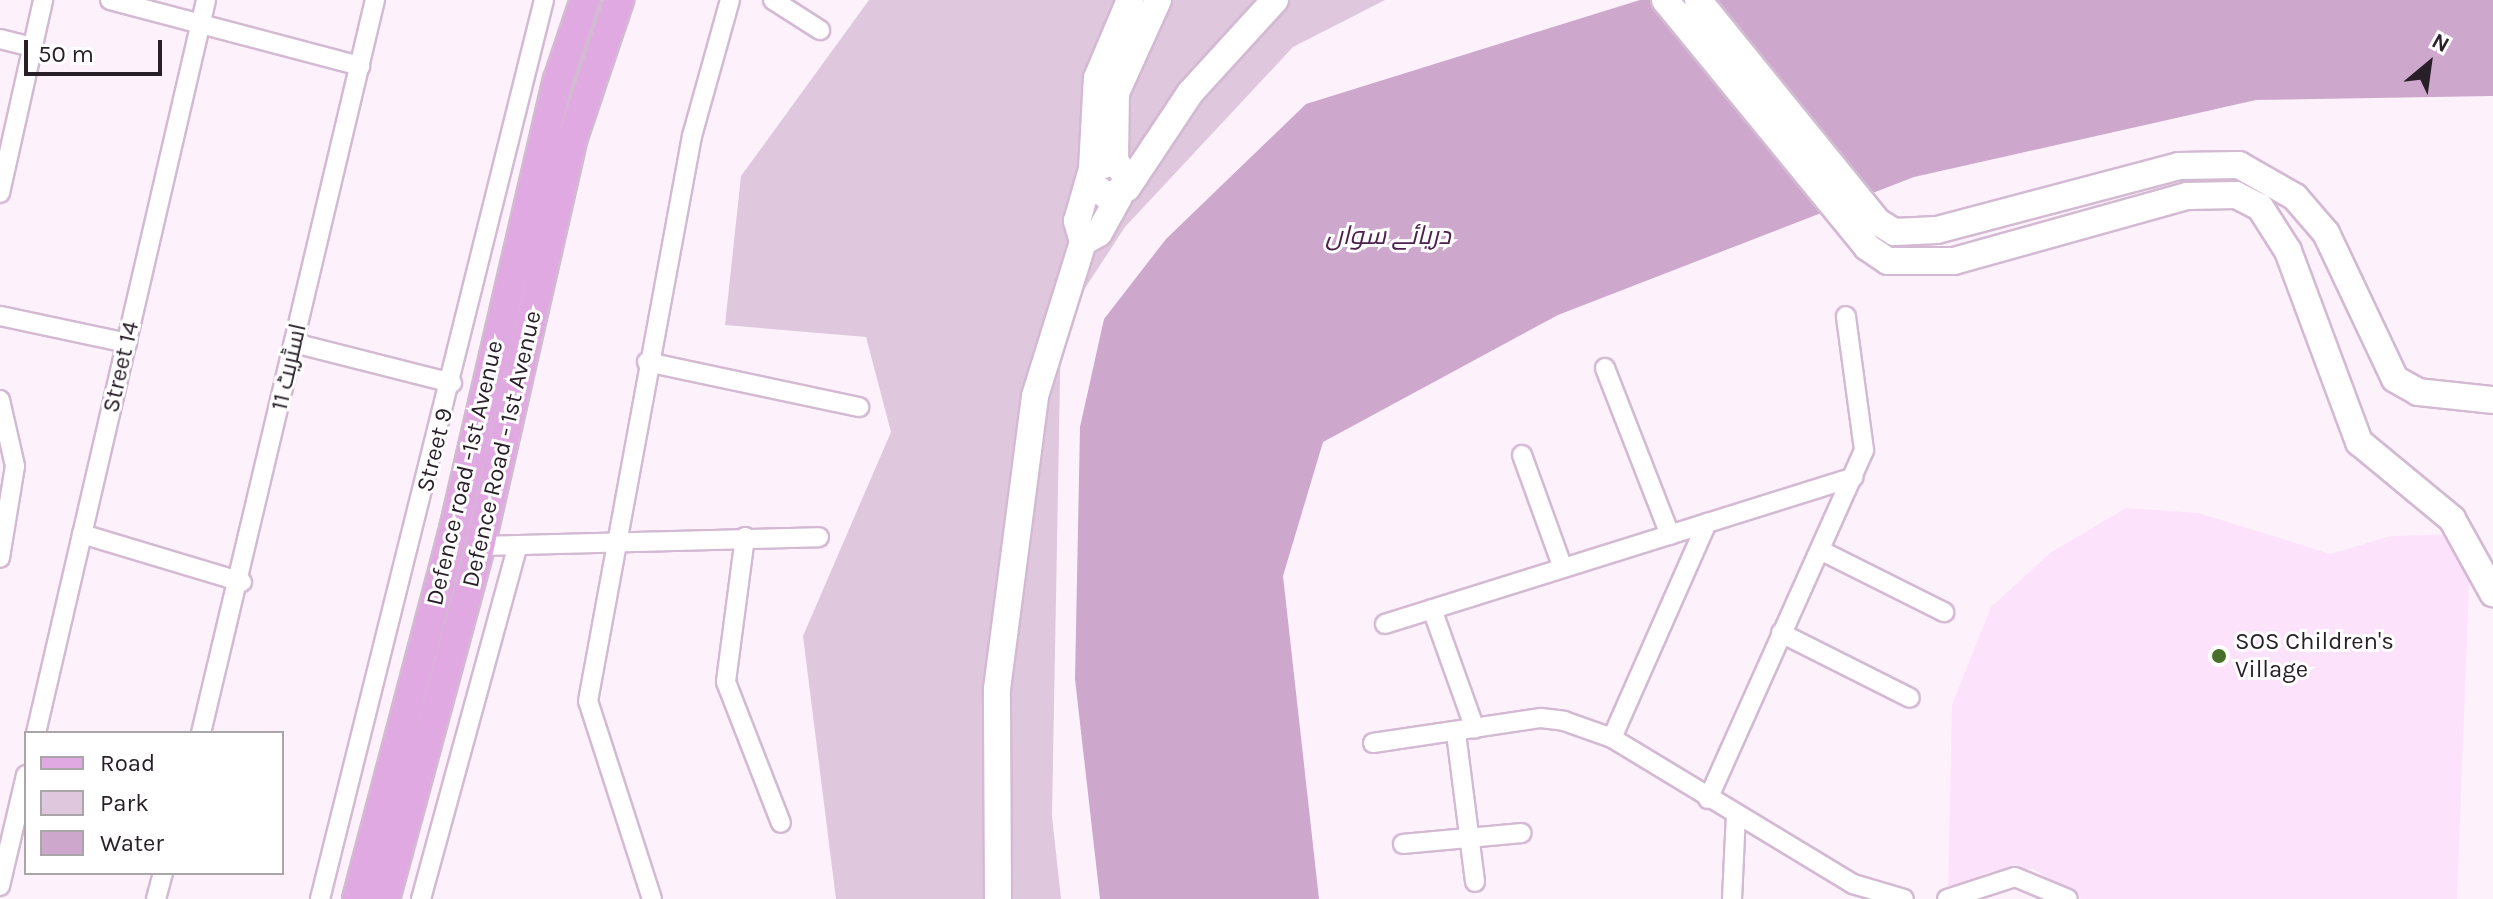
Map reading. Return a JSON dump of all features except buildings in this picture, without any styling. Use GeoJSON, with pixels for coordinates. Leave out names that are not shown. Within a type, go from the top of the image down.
{"type":"FeatureCollection","features":[{"type":"Feature","properties":{"kind":"main road","name":"Defence road -1st Avenue"},"geometry":{"type":"LineString","coordinates":[[357,899],[476,430],[558,80],[585,0]]}},
{"type":"Feature","properties":{"kind":"main road","name":"Defence Road - 1st Avenue"},"geometry":{"type":"LineString","coordinates":[[385,899],[480,546],[573,137],[619,0]]}},
{"type":"Feature","properties":{"kind":"main road"},"geometry":{"type":"LineString","coordinates":[[1111,177],[1097,78],[1130,0]]}},
{"type":"Feature","properties":{"kind":"main road"},"geometry":{"type":"LineString","coordinates":[[1111,177],[1116,93],[1158,0]]}},
{"type":"Feature","properties":{"kind":"main road"},"geometry":{"type":"LineString","coordinates":[[998,899],[997,689],[1014,518],[1035,396],[1083,242],[1077,221],[1176,83],[1249,0]]}},
{"type":"Feature","properties":{"kind":"main road"},"geometry":{"type":"LineString","coordinates":[[1111,177],[1275,0]]}},
{"type":"Feature","properties":{"kind":"main road"},"geometry":{"type":"LineString","coordinates":[[1665,0],[1867,247],[1888,261],[1934,265],[2187,196],[2236,195],[2260,207],[2288,251],[2359,442],[2452,519],[2493,593]]}},
{"type":"Feature","properties":{"kind":"main road"},"geometry":{"type":"LineString","coordinates":[[1698,0],[1878,222],[1909,236],[2179,166],[2239,165],[2295,197],[2326,233],[2395,379],[2418,392],[2493,400]]}},
{"type":"Feature","properties":{"kind":"main road"},"geometry":{"type":"LineString","coordinates":[[476,430],[505,439]]}},
{"type":"Feature","properties":{"kind":"street"},"geometry":{"type":"LineString","coordinates":[[0,193],[3,166],[43,0]]}},
{"type":"Feature","properties":{"kind":"street"},"geometry":{"type":"LineString","coordinates":[[110,0],[360,66]]}},
{"type":"Feature","properties":{"kind":"street","name":"Street 14"},"geometry":{"type":"LineString","coordinates":[[36,731],[206,0]]}},
{"type":"Feature","properties":{"kind":"street","name":"اسٹریٹ 11"},"geometry":{"type":"LineString","coordinates":[[202,731],[242,582],[294,343],[375,0]]}},
{"type":"Feature","properties":{"kind":"street","name":"Street 9"},"geometry":{"type":"LineString","coordinates":[[320,899],[452,383],[544,0]]}},
{"type":"Feature","properties":{"kind":"street"},"geometry":{"type":"LineString","coordinates":[[652,899],[588,701],[614,541],[692,136],[730,0]]}},
{"type":"Feature","properties":{"kind":"street"},"geometry":{"type":"LineString","coordinates":[[773,0],[820,30]]}},
{"type":"Feature","properties":{"kind":"street"},"geometry":{"type":"LineString","coordinates":[[0,39],[33,47]]}},
{"type":"Feature","properties":{"kind":"street"},"geometry":{"type":"LineString","coordinates":[[0,316],[127,343]]}},
{"type":"Feature","properties":{"kind":"street"},"geometry":{"type":"LineString","coordinates":[[1708,799],[1864,450],[1846,316]]}},
{"type":"Feature","properties":{"kind":"street"},"geometry":{"type":"LineString","coordinates":[[294,343],[452,383]]}},
{"type":"Feature","properties":{"kind":"street"},"geometry":{"type":"LineString","coordinates":[[647,362],[859,407]]}},
{"type":"Feature","properties":{"kind":"street"},"geometry":{"type":"LineString","coordinates":[[1605,368],[1670,535]]}},
{"type":"Feature","properties":{"kind":"street"},"geometry":{"type":"LineString","coordinates":[[0,400],[8,464],[0,558]]}},
{"type":"Feature","properties":{"kind":"street"},"geometry":{"type":"LineString","coordinates":[[1522,455],[1563,568]]}},
{"type":"Feature","properties":{"kind":"street"},"geometry":{"type":"LineString","coordinates":[[1385,624],[1854,477]]}},
{"type":"Feature","properties":{"kind":"street"},"geometry":{"type":"LineString","coordinates":[[1612,738],[1707,523]]}},
{"type":"Feature","properties":{"kind":"street"},"geometry":{"type":"LineString","coordinates":[[82,534],[242,582]]}},
{"type":"Feature","properties":{"kind":"street"},"geometry":{"type":"LineString","coordinates":[[745,537],[726,682],[781,823]]}},
{"type":"Feature","properties":{"kind":"street"},"geometry":{"type":"LineString","coordinates":[[480,546],[819,537]]}},
{"type":"Feature","properties":{"kind":"street"},"geometry":{"type":"LineString","coordinates":[[421,899],[518,545]]}},
{"type":"Feature","properties":{"kind":"street"},"geometry":{"type":"LineString","coordinates":[[1820,550],[1944,612]]}},
{"type":"Feature","properties":{"kind":"street"},"geometry":{"type":"LineString","coordinates":[[1432,609],[1465,731],[1469,834],[1475,882]]}},
{"type":"Feature","properties":{"kind":"street"},"geometry":{"type":"LineString","coordinates":[[1781,633],[1910,698]]}},
{"type":"Feature","properties":{"kind":"street"},"geometry":{"type":"LineString","coordinates":[[1373,743],[1541,718],[1612,738],[1708,799],[1853,884],[1904,899]]}},
{"type":"Feature","properties":{"kind":"street"},"geometry":{"type":"LineString","coordinates":[[0,886],[24,784]]}},
{"type":"Feature","properties":{"kind":"street"},"geometry":{"type":"LineString","coordinates":[[1732,899],[1736,815]]}},
{"type":"Feature","properties":{"kind":"street"},"geometry":{"type":"LineString","coordinates":[[1403,844],[1469,834],[1521,833]]}},
{"type":"Feature","properties":{"kind":"street"},"geometry":{"type":"LineString","coordinates":[[156,899],[162,875]]}},
{"type":"Feature","properties":{"kind":"street"},"geometry":{"type":"LineString","coordinates":[[1947,899],[2015,877],[2068,899]]}},
{"type":"Feature","properties":{"kind":"shaded area","name":"SOS Children's Village"},"geometry":{"type":"Polygon","coordinates":[[[2126,508],[2199,513],[2330,554],[2391,536],[2471,534],[2457,899],[2081,899],[2033,869],[1989,872],[1948,891],[1952,705],[1991,607],[2050,553],[2126,508]]]}},
{"type":"Feature","properties":{"kind":"green space"},"geometry":{"type":"Polygon","coordinates":[[[869,0],[1385,0],[1293,47],[1125,227],[1061,325],[1052,816],[1061,899],[836,899],[803,636],[891,432],[866,337],[725,325],[741,176],[869,0]]]}},
{"type":"Feature","properties":{"kind":"water","name":"دریائے سواں"},"geometry":{"type":"Polygon","coordinates":[[[1640,0],[2493,0],[2493,96],[2256,100],[1914,177],[1558,315],[1323,442],[1283,576],[1319,899],[1100,899],[1075,679],[1080,427],[1104,319],[1166,239],[1306,104],[1640,0]]]}},
{"type":"Feature","properties":{"kind":"place","name":"SOS Children's Village"},"geometry":{"type":"Point","coordinates":[2219,656]}}]}
